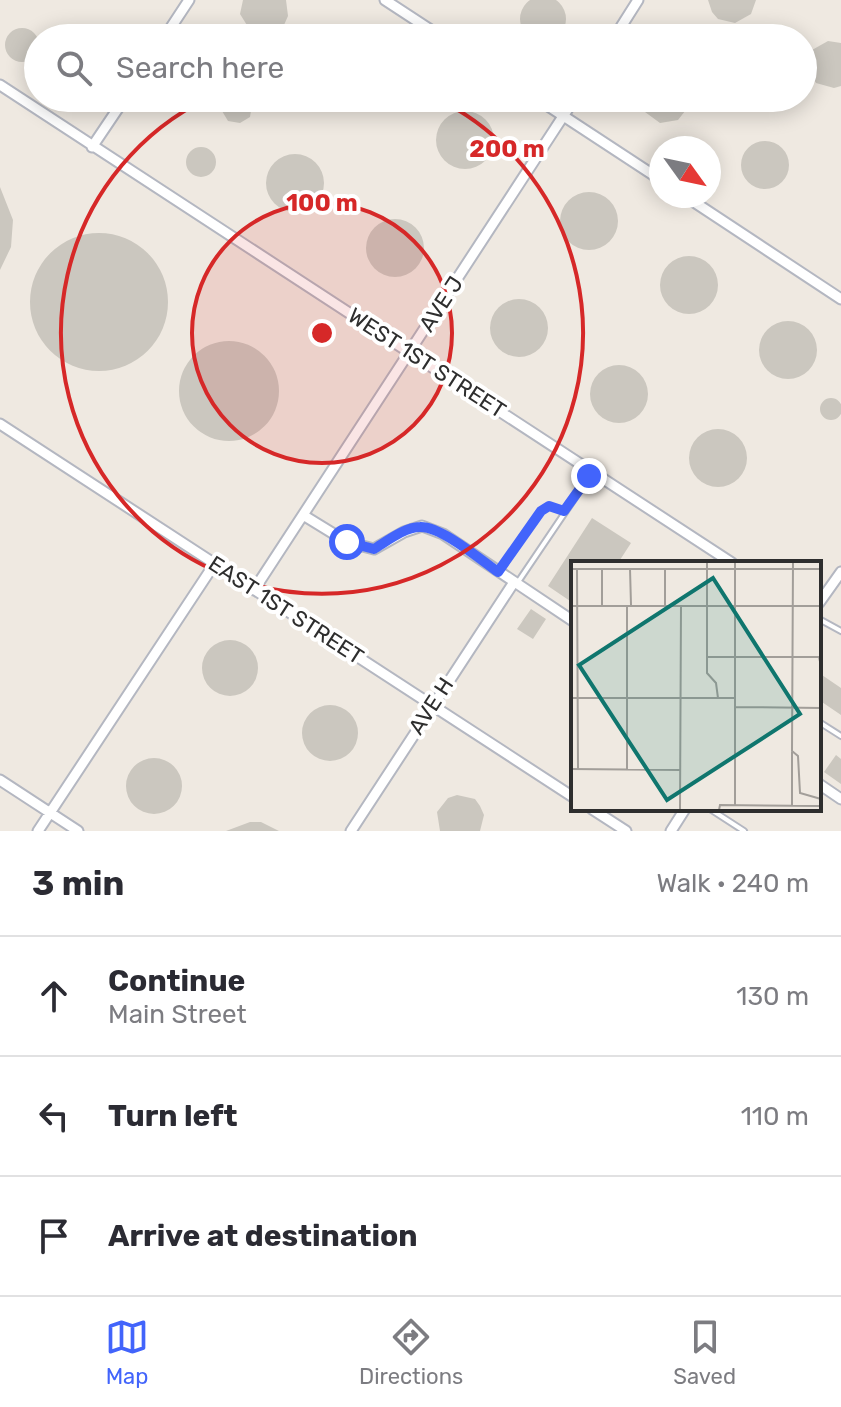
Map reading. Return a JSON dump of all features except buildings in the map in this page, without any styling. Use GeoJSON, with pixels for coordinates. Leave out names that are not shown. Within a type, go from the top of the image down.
{"type":"FeatureCollection","features":[{"type":"Feature","properties":{"kind":"street"},"geometry":{"type":"LineString","coordinates":[[173,24],[189,0]]}},
{"type":"Feature","properties":{"kind":"street"},"geometry":{"type":"LineString","coordinates":[[385,0],[422,24]]}},
{"type":"Feature","properties":{"kind":"street"},"geometry":{"type":"LineString","coordinates":[[623,24],[638,0]]}},
{"type":"Feature","properties":{"kind":"street","name":"WEST 1ST STREET"},"geometry":{"type":"LineString","coordinates":[[0,85],[24,101]]}},
{"type":"Feature","properties":{"kind":"street","name":"WEST 1ST STREET"},"geometry":{"type":"LineString","coordinates":[[40,112],[729,561]]}},
{"type":"Feature","properties":{"kind":"street"},"geometry":{"type":"LineString","coordinates":[[92,147],[116,112]]}},
{"type":"Feature","properties":{"kind":"street"},"geometry":{"type":"LineString","coordinates":[[557,112],[649,172]]}},
{"type":"Feature","properties":{"kind":"street","name":"AVE J"},"geometry":{"type":"LineString","coordinates":[[254,590],[566,112]]}},
{"type":"Feature","properties":{"kind":"street"},"geometry":{"type":"LineString","coordinates":[[703,208],[841,299]]}},
{"type":"Feature","properties":{"kind":"street","name":"EAST 1ST STREET"},"geometry":{"type":"LineString","coordinates":[[0,424],[571,796]]}},
{"type":"Feature","properties":{"kind":"street"},"geometry":{"type":"LineString","coordinates":[[303,515],[347,542],[374,549],[422,526],[443,534],[571,620]]}},
{"type":"Feature","properties":{"kind":"street"},"geometry":{"type":"LineString","coordinates":[[38,831],[215,563]]}},
{"type":"Feature","properties":{"kind":"street"},"geometry":{"type":"LineString","coordinates":[[821,600],[841,572]]}},
{"type":"Feature","properties":{"kind":"street","name":"AVE H"},"geometry":{"type":"LineString","coordinates":[[351,831],[431,705],[515,583]]}},
{"type":"Feature","properties":{"kind":"street"},"geometry":{"type":"LineString","coordinates":[[0,780],[78,831]]}},
{"type":"Feature","properties":{"kind":"street"},"geometry":{"type":"LineString","coordinates":[[821,785],[841,799]]}},
{"type":"Feature","properties":{"kind":"street"},"geometry":{"type":"LineString","coordinates":[[595,811],[626,831]]}},
{"type":"Feature","properties":{"kind":"street"},"geometry":{"type":"LineString","coordinates":[[671,831],[684,811]]}},
{"type":"Feature","properties":{"kind":"lane"},"geometry":{"type":"LineString","coordinates":[[515,583],[593,472]]}},
{"type":"Feature","properties":{"kind":"lane"},"geometry":{"type":"LineString","coordinates":[[498,572],[541,511],[549,506],[564,511]]}},
{"type":"Feature","properties":{"kind":"lane"},"geometry":{"type":"LineString","coordinates":[[821,620],[841,631]]}},
{"type":"Feature","properties":{"kind":"lane"},"geometry":{"type":"LineString","coordinates":[[821,723],[841,736]]}},
{"type":"Feature","properties":{"kind":"lane"},"geometry":{"type":"LineString","coordinates":[[713,811],[744,831]]}},
{"type":"Feature","properties":{"kind":"route"},"geometry":{"type":"LineString","coordinates":[[347,542],[374,549],[422,526],[443,534],[498,572],[541,511],[549,506],[564,511],[589,476]]}}]}
